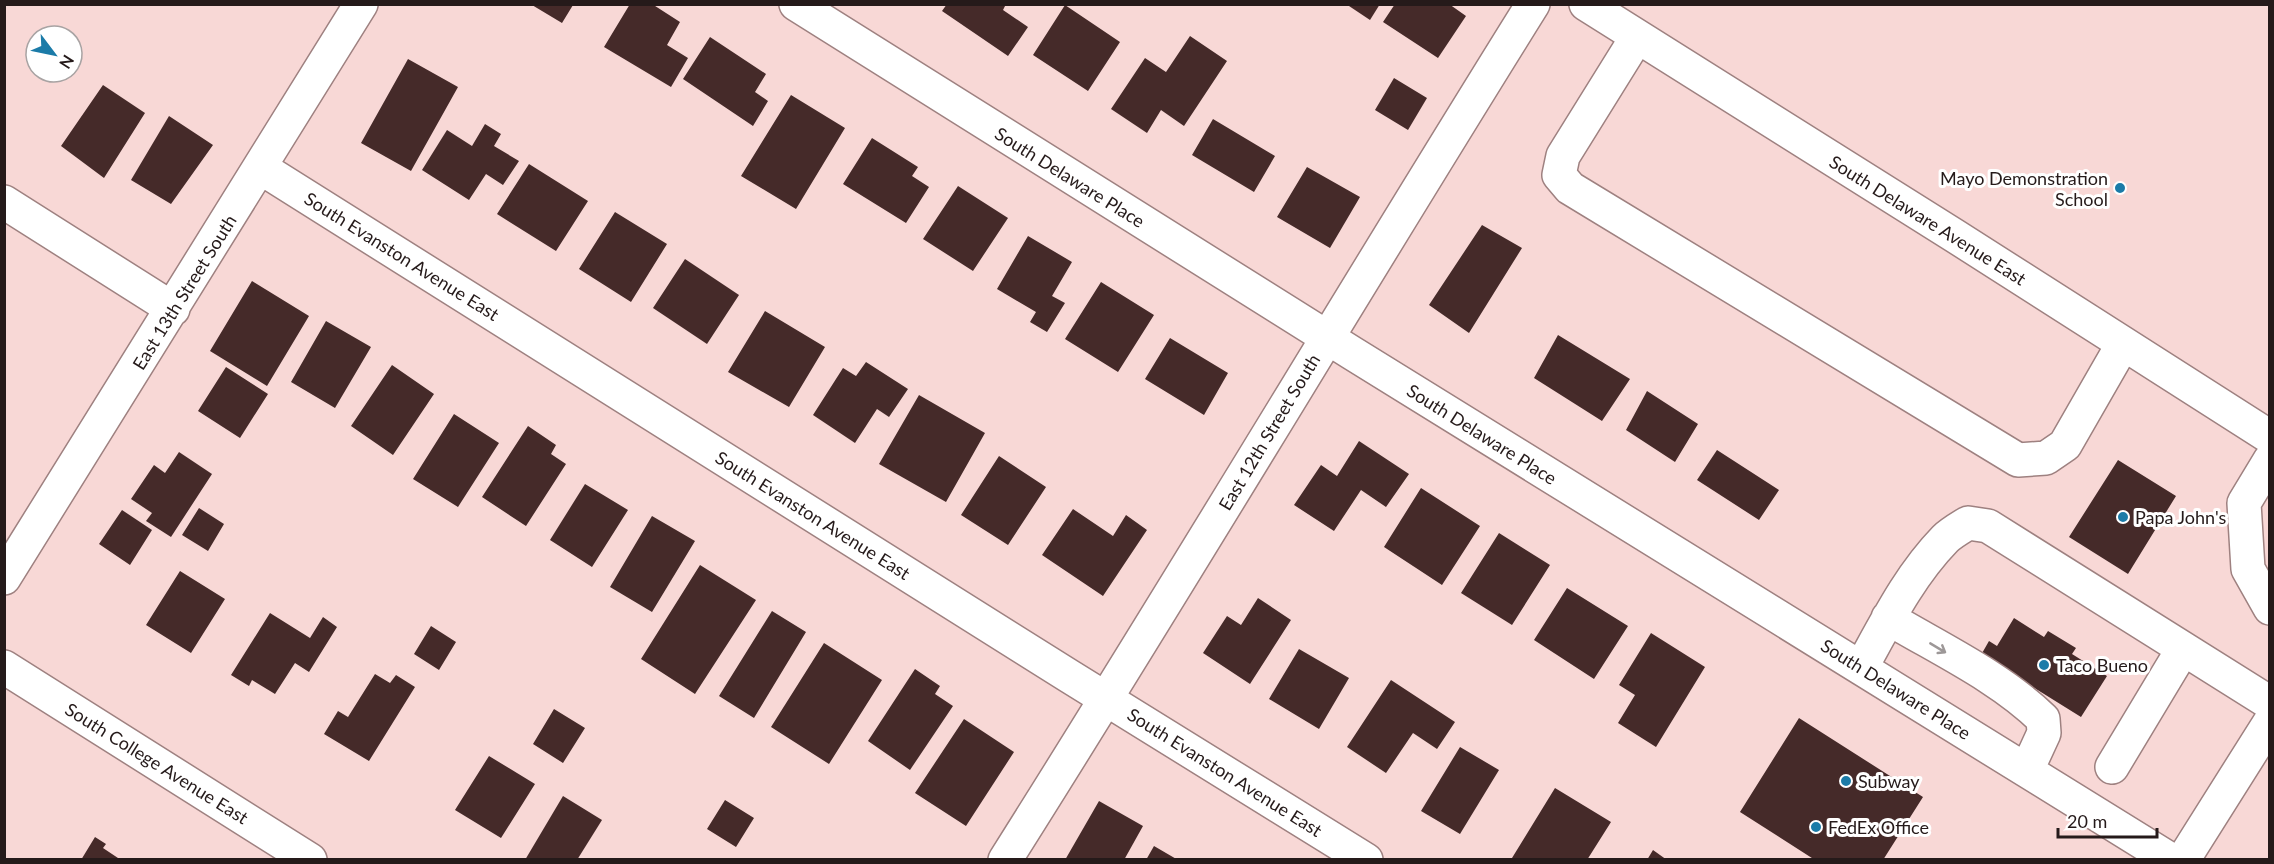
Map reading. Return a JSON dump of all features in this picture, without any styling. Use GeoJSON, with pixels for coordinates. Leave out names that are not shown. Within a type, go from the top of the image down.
{"type":"FeatureCollection","features":[{"type":"Feature","properties":{"kind":"street","name":"East 13th Street South"},"geometry":{"type":"LineString","coordinates":[[4,578],[361,4]]}},
{"type":"Feature","properties":{"kind":"street","name":"South Delaware Place"},"geometry":{"type":"LineString","coordinates":[[796,4],[1326,337],[2171,860]]}},
{"type":"Feature","properties":{"kind":"street","name":"East 12th Street South"},"geometry":{"type":"LineString","coordinates":[[1005,860],[1107,699],[1326,337],[1533,4]]}},
{"type":"Feature","properties":{"kind":"street","name":"South Delaware Avenue East"},"geometry":{"type":"LineString","coordinates":[[1586,4],[2270,437]]}},
{"type":"Feature","properties":{"kind":"street"},"geometry":{"type":"LineString","coordinates":[[1637,37],[1563,156],[1559,175],[1570,188],[2018,460],[2046,458],[2065,445],[2123,344]]}},
{"type":"Feature","properties":{"kind":"street","name":"South Evanston Avenue East"},"geometry":{"type":"LineString","coordinates":[[261,168],[1366,860]]}},
{"type":"Feature","properties":{"kind":"street"},"geometry":{"type":"LineString","coordinates":[[4,202],[173,309]]}},
{"type":"Feature","properties":{"kind":"street"},"geometry":{"type":"LineString","coordinates":[[2270,460],[2244,504],[2248,569],[2270,608]]}},
{"type":"Feature","properties":{"kind":"street"},"geometry":{"type":"LineString","coordinates":[[1861,668],[1888,618],[1918,572],[1946,537],[1968,523],[1988,526],[2270,703]]}},
{"type":"Feature","properties":{"kind":"street"},"geometry":{"type":"LineString","coordinates":[[1888,618],[1997,682],[2025,702],[2043,719],[2044,733],[2027,771]]}},
{"type":"Feature","properties":{"kind":"street"},"geometry":{"type":"LineString","coordinates":[[2112,767],[2183,649]]}},
{"type":"Feature","properties":{"kind":"street","name":"South College Avenue East"},"geometry":{"type":"LineString","coordinates":[[4,667],[310,860]]}},
{"type":"Feature","properties":{"kind":"street"},"geometry":{"type":"LineString","coordinates":[[2183,860],[2270,722]]}},
{"type":"Feature","properties":{"kind":"building"},"geometry":{"type":"Polygon","coordinates":[[[630,4],[652,4],[680,22],[667,45],[688,58],[671,87],[604,47],[630,4]]]}},
{"type":"Feature","properties":{"kind":"building"},"geometry":{"type":"Polygon","coordinates":[[[947,4],[1006,4],[1003,10],[1028,27],[1008,56],[942,11],[947,4]]]}},
{"type":"Feature","properties":{"kind":"building"},"geometry":{"type":"Polygon","coordinates":[[[1346,4],[1380,4],[1370,20],[1346,4]]]}},
{"type":"Feature","properties":{"kind":"building"},"geometry":{"type":"Polygon","coordinates":[[[1395,4],[1449,4],[1466,16],[1438,58],[1383,22],[1395,4]]]}},
{"type":"Feature","properties":{"kind":"building"},"geometry":{"type":"Polygon","coordinates":[[[532,5],[573,5],[562,23],[532,5]]]}},
{"type":"Feature","properties":{"kind":"building"},"geometry":{"type":"Polygon","coordinates":[[[1065,5],[1120,42],[1088,91],[1033,55],[1065,5]]]}},
{"type":"Feature","properties":{"kind":"building"},"geometry":{"type":"Polygon","coordinates":[[[1190,36],[1227,61],[1184,126],[1161,110],[1147,133],[1111,109],[1145,58],[1166,72],[1190,36]]]}},
{"type":"Feature","properties":{"kind":"building"},"geometry":{"type":"Polygon","coordinates":[[[710,37],[766,74],[755,92],[768,101],[753,126],[683,79],[710,37]]]}},
{"type":"Feature","properties":{"kind":"building"},"geometry":{"type":"Polygon","coordinates":[[[408,59],[458,87],[411,171],[361,143],[408,59]]]}},
{"type":"Feature","properties":{"kind":"building"},"geometry":{"type":"Polygon","coordinates":[[[1394,78],[1427,98],[1408,130],[1375,110],[1394,78]]]}},
{"type":"Feature","properties":{"kind":"building"},"geometry":{"type":"Polygon","coordinates":[[[103,85],[145,113],[104,178],[61,146],[103,85]]]}},
{"type":"Feature","properties":{"kind":"building"},"geometry":{"type":"Polygon","coordinates":[[[791,95],[845,128],[796,209],[741,176],[791,95]]]}},
{"type":"Feature","properties":{"kind":"building"},"geometry":{"type":"Polygon","coordinates":[[[169,116],[213,145],[171,204],[131,180],[169,116]]]}},
{"type":"Feature","properties":{"kind":"building"},"geometry":{"type":"Polygon","coordinates":[[[1213,119],[1275,156],[1254,192],[1192,155],[1213,119]]]}},
{"type":"Feature","properties":{"kind":"building"},"geometry":{"type":"Polygon","coordinates":[[[485,124],[501,134],[494,146],[519,161],[503,185],[486,174],[469,200],[422,170],[447,130],[472,146],[485,124]]]}},
{"type":"Feature","properties":{"kind":"building"},"geometry":{"type":"Polygon","coordinates":[[[872,138],[918,167],[912,176],[929,187],[906,223],[843,184],[872,138]]]}},
{"type":"Feature","properties":{"kind":"building"},"geometry":{"type":"Polygon","coordinates":[[[529,164],[588,201],[556,251],[497,214],[529,164]]]}},
{"type":"Feature","properties":{"kind":"building"},"geometry":{"type":"Polygon","coordinates":[[[1307,167],[1360,197],[1330,248],[1277,217],[1307,167]]]}},
{"type":"Feature","properties":{"kind":"building"},"geometry":{"type":"Polygon","coordinates":[[[958,186],[1008,218],[973,271],[923,239],[958,186]]]}},
{"type":"Feature","properties":{"kind":"building"},"geometry":{"type":"Polygon","coordinates":[[[615,212],[667,244],[631,302],[579,269],[615,212]]]}},
{"type":"Feature","properties":{"kind":"building"},"geometry":{"type":"Polygon","coordinates":[[[1482,225],[1522,248],[1469,333],[1429,305],[1482,225]]]}},
{"type":"Feature","properties":{"kind":"building"},"geometry":{"type":"Polygon","coordinates":[[[1028,236],[1072,262],[1052,296],[1065,303],[1047,332],[1030,322],[1036,312],[997,289],[1028,236]]]}},
{"type":"Feature","properties":{"kind":"building"},"geometry":{"type":"Polygon","coordinates":[[[685,259],[739,295],[707,344],[653,308],[685,259]]]}},
{"type":"Feature","properties":{"kind":"building"},"geometry":{"type":"Polygon","coordinates":[[[252,281],[309,316],[267,386],[210,351],[252,281]]]}},
{"type":"Feature","properties":{"kind":"building"},"geometry":{"type":"Polygon","coordinates":[[[1101,282],[1154,315],[1118,372],[1065,339],[1101,282]]]}},
{"type":"Feature","properties":{"kind":"building"},"geometry":{"type":"Polygon","coordinates":[[[765,311],[825,347],[789,407],[728,372],[765,311]]]}},
{"type":"Feature","properties":{"kind":"building"},"geometry":{"type":"Polygon","coordinates":[[[326,321],[371,347],[335,408],[291,382],[326,321]]]}},
{"type":"Feature","properties":{"kind":"building"},"geometry":{"type":"Polygon","coordinates":[[[1558,335],[1630,379],[1602,421],[1534,378],[1558,335]]]}},
{"type":"Feature","properties":{"kind":"building"},"geometry":{"type":"Polygon","coordinates":[[[1170,338],[1228,373],[1204,415],[1145,379],[1170,338]]]}},
{"type":"Feature","properties":{"kind":"building"},"geometry":{"type":"Polygon","coordinates":[[[866,362],[908,389],[889,417],[877,409],[855,443],[813,415],[843,368],[856,376],[866,362]]]}},
{"type":"Feature","properties":{"kind":"building"},"geometry":{"type":"Polygon","coordinates":[[[392,365],[434,394],[393,455],[351,426],[392,365]]]}},
{"type":"Feature","properties":{"kind":"building"},"geometry":{"type":"Polygon","coordinates":[[[226,367],[268,394],[240,438],[198,411],[226,367]]]}},
{"type":"Feature","properties":{"kind":"building"},"geometry":{"type":"Polygon","coordinates":[[[1647,391],[1698,424],[1675,462],[1626,430],[1647,391]]]}},
{"type":"Feature","properties":{"kind":"building"},"geometry":{"type":"Polygon","coordinates":[[[919,395],[985,433],[946,502],[879,464],[919,395]]]}},
{"type":"Feature","properties":{"kind":"building"},"geometry":{"type":"Polygon","coordinates":[[[454,414],[499,443],[458,507],[413,479],[454,414]]]}},
{"type":"Feature","properties":{"kind":"building"},"geometry":{"type":"Polygon","coordinates":[[[528,426],[556,445],[551,454],[566,464],[526,526],[482,497],[528,426]]]}},
{"type":"Feature","properties":{"kind":"building"},"geometry":{"type":"Polygon","coordinates":[[[1359,441],[1409,474],[1386,507],[1361,490],[1334,531],[1294,505],[1321,465],[1337,476],[1359,441]]]}},
{"type":"Feature","properties":{"kind":"building"},"geometry":{"type":"Polygon","coordinates":[[[1717,450],[1779,490],[1759,520],[1697,480],[1717,450]]]}},
{"type":"Feature","properties":{"kind":"building"},"geometry":{"type":"Polygon","coordinates":[[[179,452],[212,474],[171,537],[146,521],[152,513],[131,499],[154,465],[165,473],[179,452]]]}},
{"type":"Feature","properties":{"kind":"building"},"geometry":{"type":"Polygon","coordinates":[[[999,456],[1046,487],[1008,545],[961,515],[999,456]]]}},
{"type":"Feature","properties":{"kind":"building","name":"Papa John's"},"geometry":{"type":"Polygon","coordinates":[[[2118,460],[2176,496],[2128,574],[2069,537],[2118,460]]]}},
{"type":"Feature","properties":{"kind":"building"},"geometry":{"type":"Polygon","coordinates":[[[585,484],[628,510],[592,567],[550,540],[585,484]]]}},
{"type":"Feature","properties":{"kind":"building"},"geometry":{"type":"Polygon","coordinates":[[[1421,488],[1480,526],[1442,585],[1384,547],[1421,488]]]}},
{"type":"Feature","properties":{"kind":"building"},"geometry":{"type":"Polygon","coordinates":[[[199,508],[224,524],[208,551],[182,535],[199,508]]]}},
{"type":"Feature","properties":{"kind":"building"},"geometry":{"type":"Polygon","coordinates":[[[1073,509],[1113,536],[1126,515],[1147,530],[1103,596],[1042,555],[1073,509]]]}},
{"type":"Feature","properties":{"kind":"building"},"geometry":{"type":"Polygon","coordinates":[[[122,510],[152,530],[130,565],[99,544],[122,510]]]}},
{"type":"Feature","properties":{"kind":"building"},"geometry":{"type":"Polygon","coordinates":[[[652,516],[695,541],[652,612],[610,587],[652,516]]]}},
{"type":"Feature","properties":{"kind":"building"},"geometry":{"type":"Polygon","coordinates":[[[1499,533],[1550,565],[1512,625],[1461,593],[1499,533]]]}},
{"type":"Feature","properties":{"kind":"building"},"geometry":{"type":"Polygon","coordinates":[[[700,565],[756,600],[695,694],[641,659],[700,565]]]}},
{"type":"Feature","properties":{"kind":"building"},"geometry":{"type":"Polygon","coordinates":[[[180,571],[225,599],[191,653],[146,625],[180,571]]]}},
{"type":"Feature","properties":{"kind":"building"},"geometry":{"type":"Polygon","coordinates":[[[1567,588],[1628,626],[1594,679],[1534,640],[1567,588]]]}},
{"type":"Feature","properties":{"kind":"building"},"geometry":{"type":"Polygon","coordinates":[[[1258,598],[1291,620],[1250,684],[1203,653],[1227,616],[1241,625],[1258,598]]]}},
{"type":"Feature","properties":{"kind":"building"},"geometry":{"type":"Polygon","coordinates":[[[772,611],[806,632],[754,718],[719,696],[772,611]]]}},
{"type":"Feature","properties":{"kind":"building"},"geometry":{"type":"Polygon","coordinates":[[[270,613],[310,638],[323,617],[337,627],[309,672],[295,663],[275,694],[252,680],[249,686],[231,675],[270,613]]]}},
{"type":"Feature","properties":{"kind":"building","name":"Taco Bueno"},"geometry":{"type":"Polygon","coordinates":[[[2014,618],[2044,637],[2048,631],[2076,648],[2072,654],[2107,676],[2081,717],[1981,655],[1989,641],[1997,646],[2014,618]]]}},
{"type":"Feature","properties":{"kind":"building"},"geometry":{"type":"Polygon","coordinates":[[[431,626],[456,642],[439,670],[414,654],[431,626]]]}},
{"type":"Feature","properties":{"kind":"building"},"geometry":{"type":"Polygon","coordinates":[[[1651,633],[1705,667],[1656,747],[1618,723],[1635,695],[1619,685],[1651,633]]]}},
{"type":"Feature","properties":{"kind":"building"},"geometry":{"type":"Polygon","coordinates":[[[824,643],[882,680],[829,764],[771,727],[824,643]]]}},
{"type":"Feature","properties":{"kind":"building"},"geometry":{"type":"Polygon","coordinates":[[[1299,649],[1349,678],[1319,729],[1269,699],[1299,649]]]}},
{"type":"Feature","properties":{"kind":"building"},"geometry":{"type":"Polygon","coordinates":[[[915,669],[940,686],[935,694],[953,706],[910,770],[868,741],[915,669]]]}},
{"type":"Feature","properties":{"kind":"building"},"geometry":{"type":"Polygon","coordinates":[[[375,674],[390,683],[396,675],[415,687],[369,761],[324,734],[338,711],[348,717],[375,674]]]}},
{"type":"Feature","properties":{"kind":"building"},"geometry":{"type":"Polygon","coordinates":[[[1391,680],[1455,722],[1437,749],[1413,733],[1386,773],[1347,747],[1391,680]]]}},
{"type":"Feature","properties":{"kind":"building"},"geometry":{"type":"Polygon","coordinates":[[[554,709],[585,728],[563,763],[533,744],[554,709]]]}},
{"type":"Feature","properties":{"kind":"building"},"geometry":{"type":"Polygon","coordinates":[[[1799,718],[1923,797],[1883,860],[1815,860],[1740,812],[1799,718]]]}},
{"type":"Feature","properties":{"kind":"building"},"geometry":{"type":"Polygon","coordinates":[[[964,719],[1014,752],[966,826],[915,793],[964,719]]]}},
{"type":"Feature","properties":{"kind":"building"},"geometry":{"type":"Polygon","coordinates":[[[1460,747],[1499,770],[1460,834],[1421,811],[1460,747]]]}},
{"type":"Feature","properties":{"kind":"building"},"geometry":{"type":"Polygon","coordinates":[[[489,756],[535,784],[501,838],[455,810],[489,756]]]}},
{"type":"Feature","properties":{"kind":"building"},"geometry":{"type":"Polygon","coordinates":[[[1555,788],[1611,822],[1587,860],[1515,860],[1512,858],[1555,788]]]}},
{"type":"Feature","properties":{"kind":"building"},"geometry":{"type":"Polygon","coordinates":[[[563,796],[602,820],[577,860],[525,860],[563,796]]]}},
{"type":"Feature","properties":{"kind":"building"},"geometry":{"type":"Polygon","coordinates":[[[725,800],[754,818],[736,847],[707,829],[725,800]]]}},
{"type":"Feature","properties":{"kind":"building"},"geometry":{"type":"Polygon","coordinates":[[[1099,801],[1143,826],[1124,860],[1065,860],[1099,801]]]}},
{"type":"Feature","properties":{"kind":"building"},"geometry":{"type":"Polygon","coordinates":[[[95,837],[106,844],[103,848],[121,860],[81,860],[95,837]]]}},
{"type":"Feature","properties":{"kind":"building"},"geometry":{"type":"Polygon","coordinates":[[[1154,846],[1178,860],[1146,860],[1154,846]]]}},
{"type":"Feature","properties":{"kind":"building"},"geometry":{"type":"Polygon","coordinates":[[[1653,850],[1667,860],[1647,860],[1653,850]]]}},
{"type":"Feature","properties":{"kind":"place","name":"Mayo Demonstration School"},"geometry":{"type":"Point","coordinates":[2120,188]}},
{"type":"Feature","properties":{"kind":"place","name":"Papa John's"},"geometry":{"type":"Point","coordinates":[2123,517]}},
{"type":"Feature","properties":{"kind":"place","name":"Taco Bueno"},"geometry":{"type":"Point","coordinates":[2044,665]}},
{"type":"Feature","properties":{"kind":"place","name":"Subway"},"geometry":{"type":"Point","coordinates":[1846,781]}},
{"type":"Feature","properties":{"kind":"place","name":"FedEx Office"},"geometry":{"type":"Point","coordinates":[1816,827]}}]}
